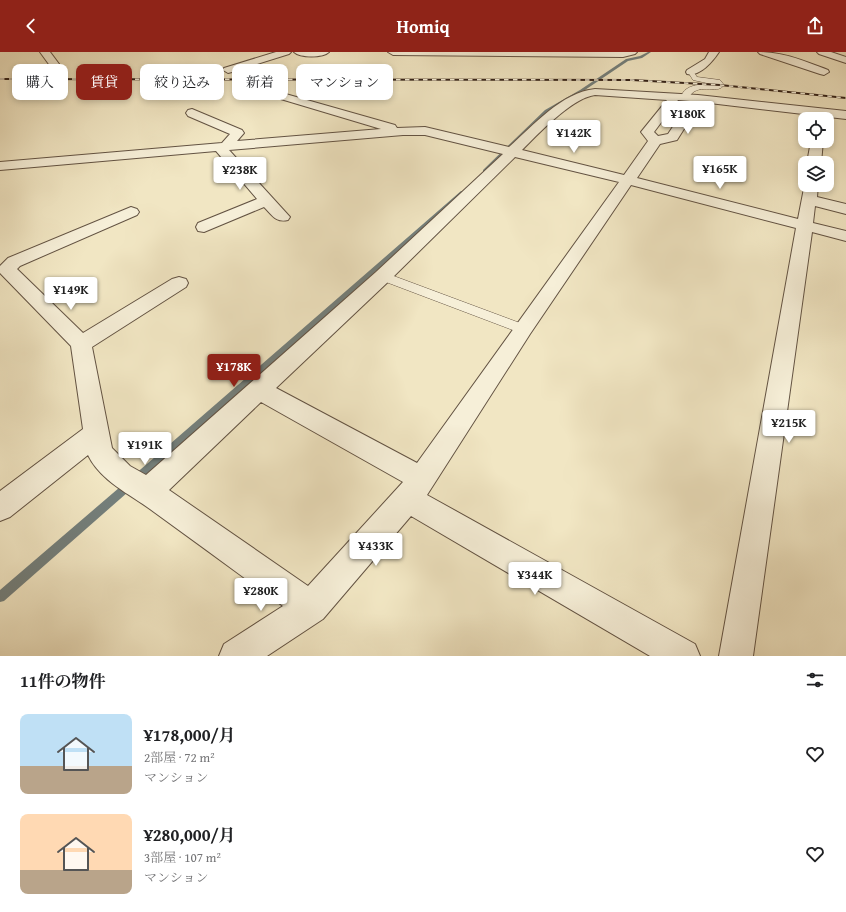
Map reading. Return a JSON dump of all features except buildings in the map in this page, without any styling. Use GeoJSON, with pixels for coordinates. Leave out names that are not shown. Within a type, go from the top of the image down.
{"type":"FeatureCollection","features":[{"type":"Feature","properties":{"kind":"street"},"geometry":{"type":"LineString","coordinates":[[45,52],[54,64]]}},
{"type":"Feature","properties":{"kind":"street"},"geometry":{"type":"LineString","coordinates":[[228,70],[286,52]]}},
{"type":"Feature","properties":{"kind":"street"},"geometry":{"type":"LineString","coordinates":[[299,52],[303,54],[324,52]]}},
{"type":"Feature","properties":{"kind":"street"},"geometry":{"type":"LineString","coordinates":[[393,52],[623,54],[632,52]]}},
{"type":"Feature","properties":{"kind":"street"},"geometry":{"type":"LineString","coordinates":[[691,72],[708,61],[714,52]]}},
{"type":"Feature","properties":{"kind":"street"},"geometry":{"type":"LineString","coordinates":[[764,52],[824,72]]}},
{"type":"Feature","properties":{"kind":"street"},"geometry":{"type":"LineString","coordinates":[[822,52],[846,60]]}},
{"type":"Feature","properties":{"kind":"street"},"geometry":{"type":"LineString","coordinates":[[779,56],[800,53]]}},
{"type":"Feature","properties":{"kind":"street"},"geometry":{"type":"LineString","coordinates":[[148,491],[383,276],[553,114],[586,93],[595,92],[686,97],[798,112]]}},
{"type":"Feature","properties":{"kind":"street"},"geometry":{"type":"LineString","coordinates":[[655,141],[647,132],[686,97]]}},
{"type":"Feature","properties":{"kind":"street"},"geometry":{"type":"LineString","coordinates":[[236,656],[311,607],[415,489],[655,141],[672,137],[686,97]]}},
{"type":"Feature","properties":{"kind":"street"},"geometry":{"type":"LineString","coordinates":[[288,98],[403,131]]}},
{"type":"Feature","properties":{"kind":"street"},"geometry":{"type":"LineString","coordinates":[[192,113],[238,133],[222,147]]}},
{"type":"Feature","properties":{"kind":"street"},"geometry":{"type":"LineString","coordinates":[[834,115],[846,115]]}},
{"type":"Feature","properties":{"kind":"street"},"geometry":{"type":"LineString","coordinates":[[0,166],[403,131],[425,131],[628,180],[846,236]]}},
{"type":"Feature","properties":{"kind":"street"},"geometry":{"type":"LineString","coordinates":[[222,147],[282,217]]}},
{"type":"Feature","properties":{"kind":"street"},"geometry":{"type":"LineString","coordinates":[[736,656],[810,192],[846,209]]}},
{"type":"Feature","properties":{"kind":"street"},"geometry":{"type":"LineString","coordinates":[[204,227],[267,200]]}},
{"type":"Feature","properties":{"kind":"street"},"geometry":{"type":"LineString","coordinates":[[131,212],[14,262],[7,269],[81,344],[100,453],[120,474],[148,491],[311,607]]}},
{"type":"Feature","properties":{"kind":"street"},"geometry":{"type":"LineString","coordinates":[[81,344],[179,283]]}},
{"type":"Feature","properties":{"kind":"street"},"geometry":{"type":"LineString","coordinates":[[258,390],[683,656]]}},
{"type":"Feature","properties":{"kind":"street"},"geometry":{"type":"LineString","coordinates":[[1,506],[96,434]]}},
{"type":"Feature","properties":{"kind":"lane"},"geometry":{"type":"LineString","coordinates":[[686,97],[686,93],[692,88],[702,86],[719,87],[720,85],[717,82],[695,79],[691,72]]}},
{"type":"Feature","properties":{"kind":"lane"},"geometry":{"type":"LineString","coordinates":[[383,276],[524,329]]}},
{"type":"Feature","properties":{"kind":"waterway"},"geometry":{"type":"LineString","coordinates":[[485,171],[546,111],[581,91],[627,60],[641,57],[650,52]]}},
{"type":"Feature","properties":{"kind":"waterway"},"geometry":{"type":"LineString","coordinates":[[0,597],[463,192]]}},
{"type":"Feature","properties":{"kind":"railway"},"geometry":{"type":"LineString","coordinates":[[0,79],[632,80],[720,85],[846,98]]}}]}
